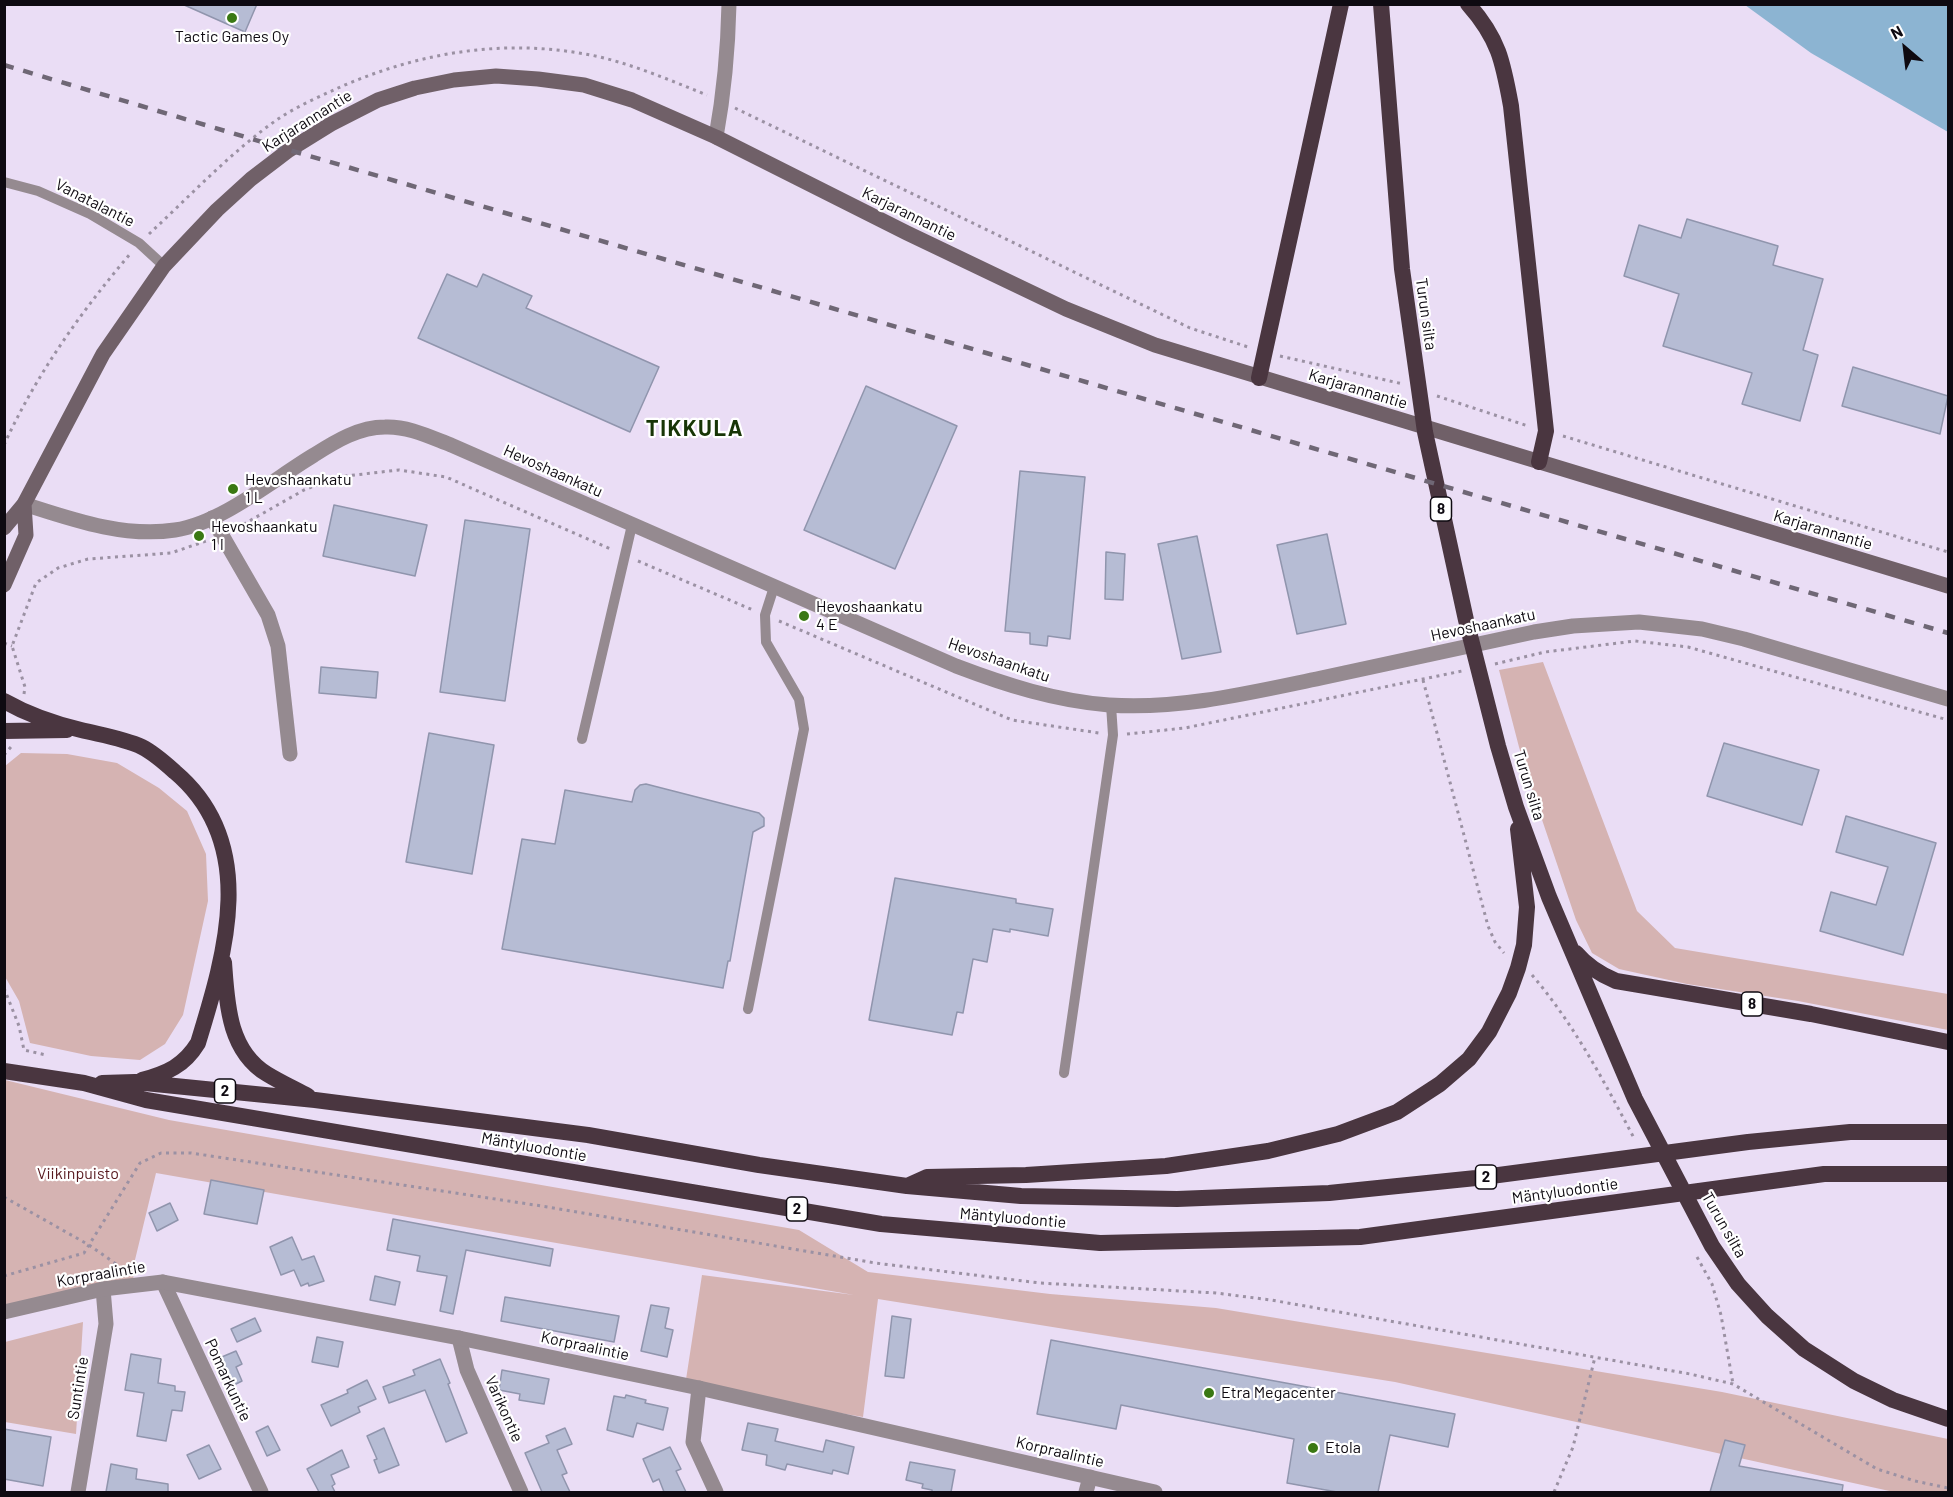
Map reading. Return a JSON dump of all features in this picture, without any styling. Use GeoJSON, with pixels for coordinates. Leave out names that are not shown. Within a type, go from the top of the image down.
{"type":"FeatureCollection","features":[{"type":"Feature","properties":{"kind":"highway"},"geometry":{"type":"LineString","coordinates":[[1259,378],[1341,4]]}},
{"type":"Feature","properties":{"kind":"highway","name":"Turun silta"},"geometry":{"type":"LineString","coordinates":[[1381,4],[1402,269],[1429,455],[1463,610],[1498,746],[1516,807],[1568,943],[1635,1099],[1712,1246],[1745,1292],[1767,1316],[1804,1349],[1854,1382],[1893,1400],[1948,1419]]}},
{"type":"Feature","properties":{"kind":"highway"},"geometry":{"type":"LineString","coordinates":[[1468,4],[1484,22],[1495,41],[1503,61],[1509,94],[1546,431],[1539,462]]}},
{"type":"Feature","properties":{"kind":"highway"},"geometry":{"type":"LineString","coordinates":[[4,701],[21,710],[79,730],[142,747],[167,764],[189,784],[208,810],[220,834],[228,862],[230,893],[223,946],[198,1043],[190,1057],[175,1068],[135,1082]]}},
{"type":"Feature","properties":{"kind":"highway"},"geometry":{"type":"LineString","coordinates":[[4,731],[79,730]]}},
{"type":"Feature","properties":{"kind":"highway"},"geometry":{"type":"LineString","coordinates":[[907,1186],[927,1177],[1026,1175],[1166,1166],[1268,1151],[1338,1134],[1397,1112],[1440,1084],[1469,1059],[1489,1032],[1509,993],[1524,945],[1527,907],[1516,807]]}},
{"type":"Feature","properties":{"kind":"highway","name":"8"},"geometry":{"type":"LineString","coordinates":[[1568,943],[1584,963],[1601,975],[1616,981],[1821,1016],[1948,1042]]}},
{"type":"Feature","properties":{"kind":"highway"},"geometry":{"type":"LineString","coordinates":[[223,946],[229,1017],[242,1049],[257,1067],[267,1074],[315,1100]]}},
{"type":"Feature","properties":{"kind":"highway","name":"Mäntyluodontie"},"geometry":{"type":"LineString","coordinates":[[4,1071],[84,1083],[158,1102],[881,1224],[1100,1244],[1360,1237],[1824,1174],[1948,1174]]}},
{"type":"Feature","properties":{"kind":"highway","name":"Mäntyluodontie"},"geometry":{"type":"LineString","coordinates":[[84,1083],[135,1082],[315,1100],[588,1135],[759,1165],[907,1186],[1021,1196],[1177,1199],[1329,1193],[1476,1178],[1748,1142],[1838,1133],[1948,1132]]}},
{"type":"Feature","properties":{"kind":"main road","name":"Karjarannantie"},"geometry":{"type":"LineString","coordinates":[[4,528],[24,504],[104,354],[164,266],[217,210],[251,179],[289,150],[331,124],[378,100],[415,88],[454,80],[496,76],[584,85],[632,100],[716,137],[907,233],[1066,309],[1155,345],[1948,586]]}},
{"type":"Feature","properties":{"kind":"main road"},"geometry":{"type":"LineString","coordinates":[[4,585],[26,535],[24,504]]}},
{"type":"Feature","properties":{"kind":"street"},"geometry":{"type":"LineString","coordinates":[[716,137],[723,101],[729,4]]}},
{"type":"Feature","properties":{"kind":"street","name":"Hevoshaankatu"},"geometry":{"type":"LineString","coordinates":[[24,504],[70,519],[122,529],[150,532],[177,530],[225,512],[337,440],[360,431],[386,427],[415,431],[451,445],[921,652],[1030,692],[1073,701],[1111,705],[1190,702],[1234,695],[1534,632],[1573,626],[1639,622],[1702,629],[1744,639],[1948,699]]}},
{"type":"Feature","properties":{"kind":"street"},"geometry":{"type":"LineString","coordinates":[[212,518],[268,615],[278,646],[290,754]]}},
{"type":"Feature","properties":{"kind":"street","name":"Korpraalintie"},"geometry":{"type":"LineString","coordinates":[[4,1312],[103,1288],[163,1282],[459,1338],[699,1388],[1155,1492]]}},
{"type":"Feature","properties":{"kind":"street","name":"Pomarkuntie"},"geometry":{"type":"LineString","coordinates":[[163,1282],[261,1492]]}},
{"type":"Feature","properties":{"kind":"street","name":"Suntintie"},"geometry":{"type":"LineString","coordinates":[[78,1492],[106,1324],[103,1288]]}},
{"type":"Feature","properties":{"kind":"street","name":"Varikontie"},"geometry":{"type":"LineString","coordinates":[[459,1338],[467,1370],[521,1492]]}},
{"type":"Feature","properties":{"kind":"street"},"geometry":{"type":"LineString","coordinates":[[699,1388],[693,1442],[716,1492]]}},
{"type":"Feature","properties":{"kind":"street"},"geometry":{"type":"LineString","coordinates":[[1086,1492],[1090,1477]]}},
{"type":"Feature","properties":{"kind":"lane","name":"Vanatalantie"},"geometry":{"type":"LineString","coordinates":[[4,182],[38,191],[90,214],[139,243],[164,266]]}},
{"type":"Feature","properties":{"kind":"lane"},"geometry":{"type":"LineString","coordinates":[[582,740],[632,525]]}},
{"type":"Feature","properties":{"kind":"lane"},"geometry":{"type":"LineString","coordinates":[[748,1009],[804,729],[799,699],[766,642],[765,615],[774,587]]}},
{"type":"Feature","properties":{"kind":"lane"},"geometry":{"type":"LineString","coordinates":[[1064,1073],[1113,735],[1111,705]]}},
{"type":"Feature","properties":{"kind":"path"},"geometry":{"type":"LineString","coordinates":[[4,445],[23,405],[58,348],[98,291],[139,243],[279,118],[368,75],[400,64],[453,52],[512,48],[599,57],[648,71],[723,101],[1190,328],[1265,352],[1412,387]]}},
{"type":"Feature","properties":{"kind":"path"},"geometry":{"type":"LineString","coordinates":[[1433,394],[1546,431],[1948,552]]}},
{"type":"Feature","properties":{"kind":"path"},"geometry":{"type":"LineString","coordinates":[[4,643],[12,646],[36,583],[58,567],[88,559],[171,553],[222,536],[304,490],[337,477],[399,470],[446,477],[1012,720],[1113,735],[1185,728],[1467,670]]}},
{"type":"Feature","properties":{"kind":"path"},"geometry":{"type":"LineString","coordinates":[[1489,665],[1545,652],[1635,641],[1688,647],[1948,720]]}},
{"type":"Feature","properties":{"kind":"path"},"geometry":{"type":"LineString","coordinates":[[1423,680],[1488,926],[1495,942],[1505,954]]}},
{"type":"Feature","properties":{"kind":"path"},"geometry":{"type":"LineString","coordinates":[[1532,975],[1549,994],[1617,1107]]}},
{"type":"Feature","properties":{"kind":"path"},"geometry":{"type":"LineString","coordinates":[[4,988],[19,1026],[24,1050],[46,1055]]}},
{"type":"Feature","properties":{"kind":"path"},"geometry":{"type":"LineString","coordinates":[[4,1276],[84,1254],[140,1163],[161,1153],[191,1153],[549,1207],[875,1263],[1040,1283],[1216,1293],[1271,1300],[1690,1374],[1733,1384],[1878,1469],[1915,1481],[1948,1488]]}},
{"type":"Feature","properties":{"kind":"path"},"geometry":{"type":"LineString","coordinates":[[4,1197],[89,1245],[119,1266],[133,1285]]}},
{"type":"Feature","properties":{"kind":"path"},"geometry":{"type":"LineString","coordinates":[[1693,1251],[1712,1284],[1721,1315],[1733,1384]]}},
{"type":"Feature","properties":{"kind":"path"},"geometry":{"type":"LineString","coordinates":[[1554,1492],[1573,1447],[1595,1356]]}},
{"type":"Feature","properties":{"kind":"green space"},"geometry":{"type":"Polygon","coordinates":[[[1543,662],[1637,911],[1675,948],[1948,994],[1948,1030],[1798,1001],[1687,984],[1619,969],[1592,953],[1576,920],[1536,802],[1499,670],[1543,662]]]}},
{"type":"Feature","properties":{"kind":"green space"},"geometry":{"type":"Polygon","coordinates":[[[21,753],[67,754],[117,763],[159,788],[187,811],[206,854],[208,901],[183,1015],[165,1044],[140,1060],[91,1056],[30,1043],[19,1001],[4,975],[5,766],[21,753]]]}},
{"type":"Feature","properties":{"kind":"green space","name":"Viikinpuisto"},"geometry":{"type":"Polygon","coordinates":[[[5,1080],[169,1120],[799,1230],[868,1272],[1050,1294],[1216,1308],[1722,1392],[1948,1439],[1948,1492],[1894,1492],[1395,1382],[878,1299],[863,1417],[685,1386],[702,1275],[854,1295],[156,1173],[134,1264],[133,1285],[5,1310],[5,1080]]]}},
{"type":"Feature","properties":{"kind":"green space"},"geometry":{"type":"Polygon","coordinates":[[[83,1322],[76,1434],[5,1422],[5,1342],[83,1322]]]}},
{"type":"Feature","properties":{"kind":"water"},"geometry":{"type":"Polygon","coordinates":[[[1745,5],[1948,5],[1948,132],[1811,53],[1745,5]]]}},
{"type":"Feature","properties":{"kind":"building","name":"Tactic Games Oy"},"geometry":{"type":"Polygon","coordinates":[[[182,4],[257,4],[245,32],[182,4]]]}},
{"type":"Feature","properties":{"kind":"building"},"geometry":{"type":"Polygon","coordinates":[[[1687,219],[1778,246],[1773,265],[1823,279],[1803,350],[1818,355],[1800,421],[1742,404],[1752,373],[1663,346],[1679,294],[1624,276],[1639,225],[1681,238],[1687,219]]]}},
{"type":"Feature","properties":{"kind":"building"},"geometry":{"type":"Polygon","coordinates":[[[447,274],[477,287],[483,274],[532,296],[526,308],[659,367],[630,432],[418,338],[447,274]]]}},
{"type":"Feature","properties":{"kind":"building"},"geometry":{"type":"Polygon","coordinates":[[[1853,367],[1948,396],[1940,434],[1842,406],[1853,367]]]}},
{"type":"Feature","properties":{"kind":"building"},"geometry":{"type":"Polygon","coordinates":[[[866,386],[957,426],[895,569],[804,530],[866,386]]]}},
{"type":"Feature","properties":{"kind":"building"},"geometry":{"type":"Polygon","coordinates":[[[1020,471],[1085,477],[1070,639],[1048,636],[1047,646],[1030,644],[1030,633],[1005,631],[1020,471]]]}},
{"type":"Feature","properties":{"kind":"building"},"geometry":{"type":"Polygon","coordinates":[[[334,505],[427,525],[415,576],[323,556],[334,505]]]}},
{"type":"Feature","properties":{"kind":"building"},"geometry":{"type":"Polygon","coordinates":[[[465,520],[530,529],[505,701],[440,692],[465,520]]]}},
{"type":"Feature","properties":{"kind":"building"},"geometry":{"type":"Polygon","coordinates":[[[1327,534],[1346,624],[1297,634],[1277,545],[1327,534]]]}},
{"type":"Feature","properties":{"kind":"building"},"geometry":{"type":"Polygon","coordinates":[[[1197,536],[1221,652],[1182,659],[1158,544],[1197,536]]]}},
{"type":"Feature","properties":{"kind":"building"},"geometry":{"type":"Polygon","coordinates":[[[1106,552],[1125,554],[1123,600],[1105,599],[1106,552]]]}},
{"type":"Feature","properties":{"kind":"building"},"geometry":{"type":"Polygon","coordinates":[[[321,667],[378,672],[376,698],[319,693],[321,667]]]}},
{"type":"Feature","properties":{"kind":"building"},"geometry":{"type":"Polygon","coordinates":[[[429,733],[494,745],[472,874],[406,862],[429,733]]]}},
{"type":"Feature","properties":{"kind":"building"},"geometry":{"type":"Polygon","coordinates":[[[1724,743],[1819,770],[1802,825],[1707,796],[1724,743]]]}},
{"type":"Feature","properties":{"kind":"building"},"geometry":{"type":"Polygon","coordinates":[[[646,784],[759,813],[764,818],[764,826],[753,832],[723,988],[502,949],[522,839],[555,844],[565,790],[632,802],[635,790],[640,785],[646,784]]]}},
{"type":"Feature","properties":{"kind":"building"},"geometry":{"type":"Polygon","coordinates":[[[1846,816],[1936,843],[1903,955],[1820,931],[1831,892],[1876,905],[1888,867],[1836,852],[1846,816]]]}},
{"type":"Feature","properties":{"kind":"building"},"geometry":{"type":"Polygon","coordinates":[[[895,878],[1016,899],[1016,903],[1053,909],[1048,936],[1010,929],[1010,932],[993,929],[987,962],[973,959],[963,1013],[957,1012],[952,1035],[869,1020],[895,878]]]}},
{"type":"Feature","properties":{"kind":"building"},"geometry":{"type":"Polygon","coordinates":[[[211,1180],[264,1190],[257,1224],[204,1214],[211,1180]]]}},
{"type":"Feature","properties":{"kind":"building"},"geometry":{"type":"Polygon","coordinates":[[[170,1203],[178,1220],[157,1231],[149,1213],[170,1203]]]}},
{"type":"Feature","properties":{"kind":"building"},"geometry":{"type":"Polygon","coordinates":[[[393,1219],[553,1249],[550,1266],[466,1250],[453,1314],[440,1311],[447,1276],[417,1271],[420,1256],[387,1250],[393,1219]]]}},
{"type":"Feature","properties":{"kind":"building"},"geometry":{"type":"Polygon","coordinates":[[[292,1237],[302,1260],[314,1256],[324,1281],[301,1286],[294,1270],[281,1275],[270,1247],[292,1237]]]}},
{"type":"Feature","properties":{"kind":"building"},"geometry":{"type":"Polygon","coordinates":[[[375,1276],[400,1282],[395,1305],[370,1300],[375,1276]]]}},
{"type":"Feature","properties":{"kind":"building"},"geometry":{"type":"Polygon","coordinates":[[[505,1297],[619,1316],[614,1342],[501,1321],[505,1297]]]}},
{"type":"Feature","properties":{"kind":"building"},"geometry":{"type":"Polygon","coordinates":[[[651,1305],[669,1308],[665,1328],[673,1330],[667,1357],[641,1351],[651,1305]]]}},
{"type":"Feature","properties":{"kind":"building"},"geometry":{"type":"Polygon","coordinates":[[[892,1316],[911,1319],[904,1378],[885,1376],[892,1316]]]}},
{"type":"Feature","properties":{"kind":"building"},"geometry":{"type":"Polygon","coordinates":[[[255,1318],[261,1331],[237,1342],[231,1329],[255,1318]]]}},
{"type":"Feature","properties":{"kind":"building"},"geometry":{"type":"Polygon","coordinates":[[[317,1337],[343,1342],[338,1367],[312,1362],[317,1337]]]}},
{"type":"Feature","properties":{"kind":"building"},"geometry":{"type":"Polygon","coordinates":[[[1051,1340],[1455,1414],[1448,1447],[1390,1435],[1378,1492],[1337,1492],[1287,1483],[1294,1439],[1121,1405],[1116,1429],[1037,1414],[1051,1340]]]}},
{"type":"Feature","properties":{"kind":"building"},"geometry":{"type":"Polygon","coordinates":[[[236,1351],[242,1364],[236,1367],[242,1381],[230,1387],[217,1359],[236,1351]]]}},
{"type":"Feature","properties":{"kind":"building"},"geometry":{"type":"Polygon","coordinates":[[[131,1354],[161,1359],[158,1383],[175,1386],[175,1391],[185,1392],[182,1411],[172,1410],[166,1441],[137,1436],[144,1393],[125,1390],[131,1354]]]}},
{"type":"Feature","properties":{"kind":"building"},"geometry":{"type":"Polygon","coordinates":[[[440,1359],[467,1433],[446,1442],[425,1390],[389,1403],[383,1387],[415,1375],[413,1370],[440,1359]]]}},
{"type":"Feature","properties":{"kind":"building"},"geometry":{"type":"Polygon","coordinates":[[[502,1370],[549,1379],[544,1404],[519,1400],[520,1394],[499,1390],[502,1370]]]}},
{"type":"Feature","properties":{"kind":"building"},"geometry":{"type":"Polygon","coordinates":[[[367,1380],[376,1399],[358,1407],[360,1412],[331,1426],[321,1405],[348,1393],[347,1390],[367,1380]]]}},
{"type":"Feature","properties":{"kind":"building"},"geometry":{"type":"Polygon","coordinates":[[[626,1395],[646,1400],[645,1403],[668,1408],[663,1430],[637,1423],[633,1437],[607,1430],[614,1396],[625,1398],[626,1395]]]}},
{"type":"Feature","properties":{"kind":"building"},"geometry":{"type":"Polygon","coordinates":[[[748,1423],[778,1429],[775,1441],[823,1452],[826,1440],[854,1447],[848,1474],[833,1470],[832,1474],[787,1464],[785,1470],[766,1465],[767,1455],[742,1450],[748,1423]]]}},
{"type":"Feature","properties":{"kind":"building"},"geometry":{"type":"Polygon","coordinates":[[[268,1426],[280,1450],[267,1456],[256,1432],[268,1426]]]}},
{"type":"Feature","properties":{"kind":"building"},"geometry":{"type":"Polygon","coordinates":[[[384,1428],[399,1465],[379,1473],[374,1460],[377,1459],[367,1436],[384,1428]]]}},
{"type":"Feature","properties":{"kind":"building"},"geometry":{"type":"Polygon","coordinates":[[[565,1428],[572,1444],[557,1450],[567,1473],[562,1475],[570,1492],[542,1492],[525,1453],[549,1443],[546,1436],[565,1428]]]}},
{"type":"Feature","properties":{"kind":"building"},"geometry":{"type":"Polygon","coordinates":[[[4,1429],[51,1437],[43,1486],[4,1479],[4,1429]]]}},
{"type":"Feature","properties":{"kind":"building"},"geometry":{"type":"Polygon","coordinates":[[[1725,1440],[1745,1445],[1739,1466],[1843,1485],[1842,1492],[1710,1492],[1725,1440]]]}},
{"type":"Feature","properties":{"kind":"building"},"geometry":{"type":"Polygon","coordinates":[[[209,1445],[221,1469],[199,1479],[187,1455],[209,1445]]]}},
{"type":"Feature","properties":{"kind":"building"},"geometry":{"type":"Polygon","coordinates":[[[670,1447],[681,1469],[676,1471],[686,1492],[664,1492],[659,1479],[653,1482],[643,1459],[670,1447]]]}},
{"type":"Feature","properties":{"kind":"building"},"geometry":{"type":"Polygon","coordinates":[[[342,1450],[349,1467],[331,1475],[335,1484],[332,1486],[335,1492],[319,1492],[307,1469],[342,1450]]]}},
{"type":"Feature","properties":{"kind":"building"},"geometry":{"type":"Polygon","coordinates":[[[910,1462],[955,1470],[951,1492],[932,1492],[932,1490],[922,1488],[923,1484],[906,1480],[910,1462]]]}},
{"type":"Feature","properties":{"kind":"building"},"geometry":{"type":"Polygon","coordinates":[[[111,1464],[137,1469],[136,1479],[168,1484],[168,1492],[106,1492],[111,1464]]]}},
{"type":"Feature","properties":{"kind":"railway"},"geometry":{"type":"LineString","coordinates":[[4,65],[1948,633]]}},
{"type":"Feature","properties":{"kind":"place","name":"Tactic Games Oy"},"geometry":{"type":"Point","coordinates":[232,18]}},
{"type":"Feature","properties":{"kind":"place","name":"Hevoshaankatu 1 L"},"geometry":{"type":"Point","coordinates":[233,489]}},
{"type":"Feature","properties":{"kind":"place","name":"Hevoshaankatu 1 I"},"geometry":{"type":"Point","coordinates":[199,536]}},
{"type":"Feature","properties":{"kind":"place","name":"Hevoshaankatu 4 E"},"geometry":{"type":"Point","coordinates":[804,616]}},
{"type":"Feature","properties":{"kind":"place","name":"Etra Megacenter"},"geometry":{"type":"Point","coordinates":[1209,1393]}},
{"type":"Feature","properties":{"kind":"place","name":"Etola"},"geometry":{"type":"Point","coordinates":[1313,1448]}},
{"type":"Feature","properties":{"kind":"district","name":"TIKKULA"},"geometry":{"type":"Point","coordinates":[695,429]}}]}
